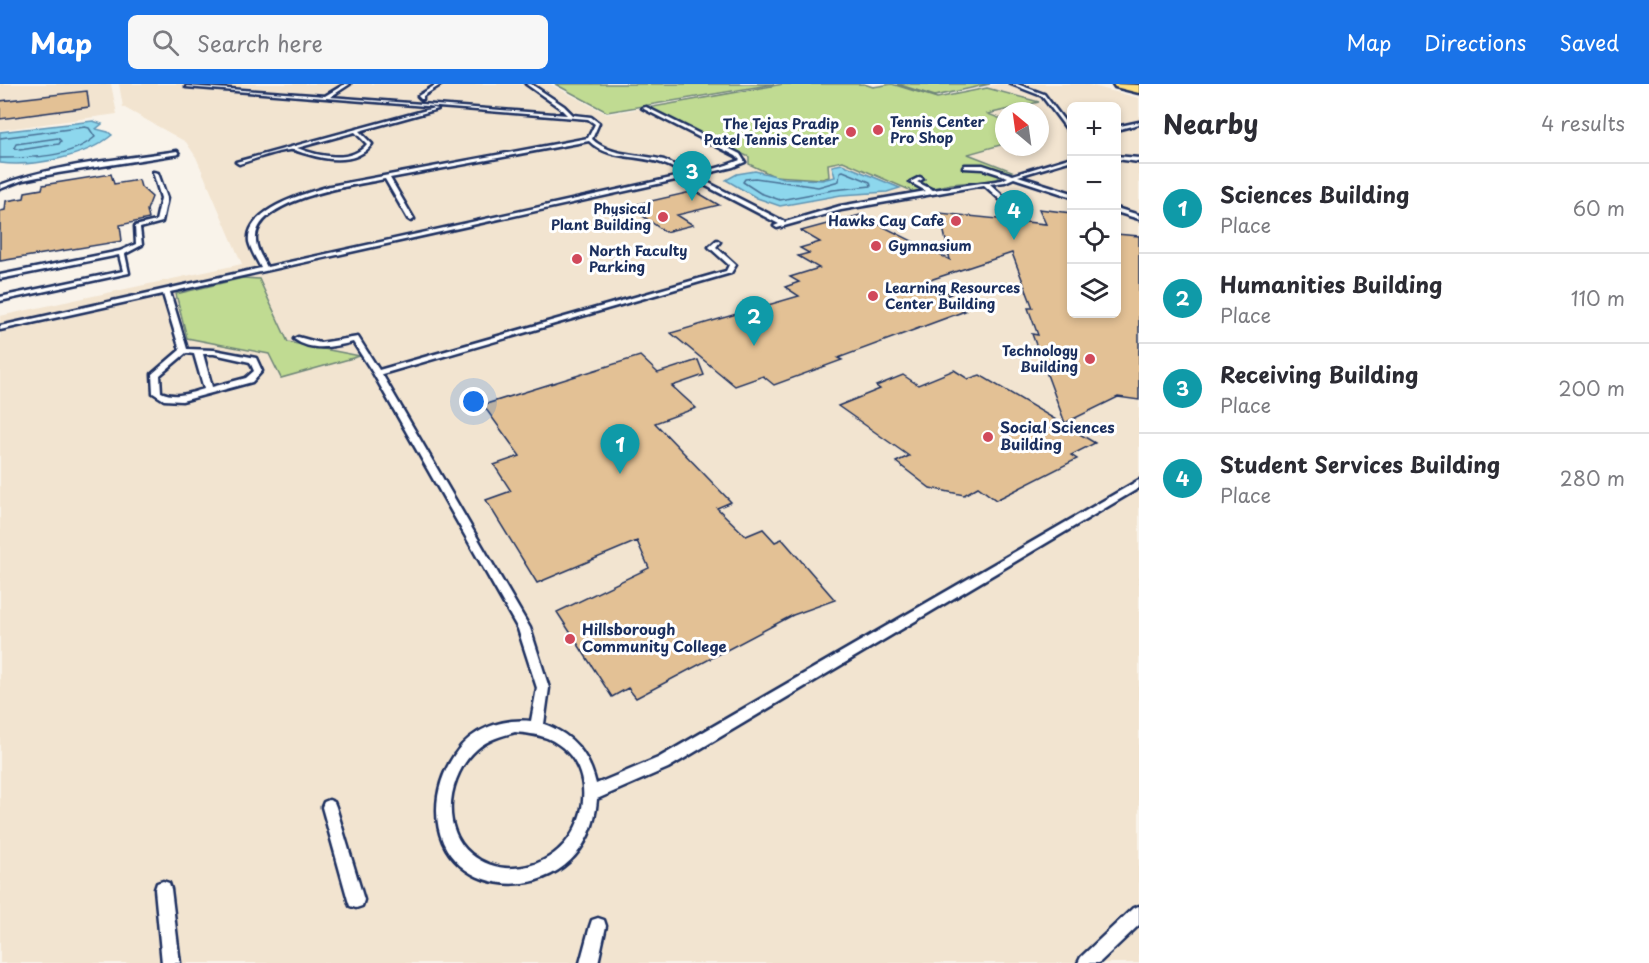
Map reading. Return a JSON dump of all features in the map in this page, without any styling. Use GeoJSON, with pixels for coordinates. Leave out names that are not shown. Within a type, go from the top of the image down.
{"type":"FeatureCollection","features":[{"type":"Feature","properties":{"kind":"main road"},"geometry":{"type":"LineString","coordinates":[[1119,84],[1139,89]]}},
{"type":"Feature","properties":{"kind":"lane"},"geometry":{"type":"LineString","coordinates":[[325,98],[348,84]]}},
{"type":"Feature","properties":{"kind":"lane"},"geometry":{"type":"LineString","coordinates":[[422,98],[420,96],[440,84]]}},
{"type":"Feature","properties":{"kind":"lane"},"geometry":{"type":"LineString","coordinates":[[528,84],[562,107],[572,117]]}},
{"type":"Feature","properties":{"kind":"lane"},"geometry":{"type":"LineString","coordinates":[[1013,84],[1043,95],[1067,129]]}},
{"type":"Feature","properties":{"kind":"lane"},"geometry":{"type":"LineString","coordinates":[[189,87],[593,119],[597,126],[590,139]]}},
{"type":"Feature","properties":{"kind":"lane"},"geometry":{"type":"LineString","coordinates":[[453,108],[458,103],[456,102]]}},
{"type":"Feature","properties":{"kind":"lane"},"geometry":{"type":"LineString","coordinates":[[239,162],[441,107]]}},
{"type":"Feature","properties":{"kind":"lane"},"geometry":{"type":"LineString","coordinates":[[0,328],[735,165],[743,159],[644,108]]}},
{"type":"Feature","properties":{"kind":"lane"},"geometry":{"type":"LineString","coordinates":[[507,119],[513,113]]}},
{"type":"Feature","properties":{"kind":"lane"},"geometry":{"type":"LineString","coordinates":[[1121,128],[1139,123]]}},
{"type":"Feature","properties":{"kind":"lane"},"geometry":{"type":"LineString","coordinates":[[1124,127],[1139,130]]}},
{"type":"Feature","properties":{"kind":"lane"},"geometry":{"type":"LineString","coordinates":[[293,148],[323,158],[344,157],[365,150],[370,144],[356,131]]}},
{"type":"Feature","properties":{"kind":"lane"},"geometry":{"type":"LineString","coordinates":[[265,269],[252,237],[259,222],[287,203],[318,191],[590,139],[605,150],[659,160],[784,224]]}},
{"type":"Feature","properties":{"kind":"lane"},"geometry":{"type":"LineString","coordinates":[[365,150],[373,154]]}},
{"type":"Feature","properties":{"kind":"lane"},"geometry":{"type":"LineString","coordinates":[[0,187],[21,179],[58,171],[177,153]]}},
{"type":"Feature","properties":{"kind":"lane"},"geometry":{"type":"LineString","coordinates":[[1121,158],[1139,160]]}},
{"type":"Feature","properties":{"kind":"lane"},"geometry":{"type":"LineString","coordinates":[[774,227],[832,210],[952,188],[987,185],[1067,159]]}},
{"type":"Feature","properties":{"kind":"lane"},"geometry":{"type":"LineString","coordinates":[[965,167],[979,166],[1067,194]]}},
{"type":"Feature","properties":{"kind":"lane"},"geometry":{"type":"LineString","coordinates":[[0,277],[122,253],[139,245],[137,227],[159,222],[164,198],[155,173]]}},
{"type":"Feature","properties":{"kind":"lane"},"geometry":{"type":"LineString","coordinates":[[386,177],[411,219]]}},
{"type":"Feature","properties":{"kind":"lane"},"geometry":{"type":"LineString","coordinates":[[920,179],[913,182],[934,192]]}},
{"type":"Feature","properties":{"kind":"lane"},"geometry":{"type":"LineString","coordinates":[[987,185],[1009,204],[1013,214]]}},
{"type":"Feature","properties":{"kind":"lane"},"geometry":{"type":"LineString","coordinates":[[1121,212],[1139,217]]}},
{"type":"Feature","properties":{"kind":"lane"},"geometry":{"type":"LineString","coordinates":[[377,373],[729,272],[733,265],[712,247],[717,242]]}},
{"type":"Feature","properties":{"kind":"lane"},"geometry":{"type":"LineString","coordinates":[[0,299],[127,272],[122,253]]}},
{"type":"Feature","properties":{"kind":"lane"},"geometry":{"type":"LineString","coordinates":[[166,291],[184,351]]}},
{"type":"Feature","properties":{"kind":"lane"},"geometry":{"type":"LineString","coordinates":[[298,339],[310,345],[327,347],[355,339],[377,373],[525,628],[543,688],[537,728]]}},
{"type":"Feature","properties":{"kind":"lane"},"geometry":{"type":"LineString","coordinates":[[184,351],[254,360],[258,371],[249,380],[182,399],[167,398],[157,393],[156,374],[184,351]]}},
{"type":"Feature","properties":{"kind":"lane"},"geometry":{"type":"LineString","coordinates":[[198,352],[209,391]]}},
{"type":"Feature","properties":{"kind":"lane"},"geometry":{"type":"LineString","coordinates":[[591,794],[663,763],[1139,483]]}},
{"type":"Feature","properties":{"kind":"lane"},"geometry":{"type":"LineString","coordinates":[[515,726],[537,728],[557,736],[574,751],[586,770],[591,794],[588,818],[578,842],[560,861],[537,874],[511,878],[485,873],[464,858],[450,837],[443,812],[446,786],[456,763],[472,744],[493,732],[515,726]]}},
{"type":"Feature","properties":{"kind":"lane"},"geometry":{"type":"LineString","coordinates":[[329,807],[356,900]]}},
{"type":"Feature","properties":{"kind":"lane"},"geometry":{"type":"LineString","coordinates":[[163,889],[171,963]]}},
{"type":"Feature","properties":{"kind":"lane"},"geometry":{"type":"LineString","coordinates":[[1087,963],[1137,921]]}},
{"type":"Feature","properties":{"kind":"lane"},"geometry":{"type":"LineString","coordinates":[[589,963],[598,926]]}},
{"type":"Feature","properties":{"kind":"shaded area"},"geometry":{"type":"Polygon","coordinates":[[[0,84],[111,84],[117,114],[0,130],[0,84]]]}},
{"type":"Feature","properties":{"kind":"shaded area","name":"Hillsborough Community College"},"geometry":{"type":"Polygon","coordinates":[[[119,84],[550,84],[607,114],[783,84],[864,84],[872,87],[893,84],[937,98],[999,84],[1085,84],[1139,98],[1139,963],[0,963],[0,316],[242,264],[196,157],[186,142],[123,107],[119,84]]]}},
{"type":"Feature","properties":{"kind":"green space"},"geometry":{"type":"Polygon","coordinates":[[[555,84],[774,84],[607,112],[555,84]]]}},
{"type":"Feature","properties":{"kind":"green space","name":"The Tejas Pradip Patel Tennis Center"},"geometry":{"type":"Polygon","coordinates":[[[783,84],[864,84],[873,87],[892,84],[937,98],[987,88],[1039,102],[995,102],[995,112],[988,114],[995,117],[995,146],[968,154],[1012,171],[995,180],[951,184],[914,192],[843,161],[828,164],[829,177],[822,179],[774,176],[749,164],[749,157],[647,108],[783,84]]]}},
{"type":"Feature","properties":{"kind":"green space"},"geometry":{"type":"Polygon","coordinates":[[[897,84],[990,84],[935,96],[897,84]]]}},
{"type":"Feature","properties":{"kind":"green space"},"geometry":{"type":"Polygon","coordinates":[[[243,278],[259,279],[288,342],[360,356],[281,378],[269,354],[187,338],[176,294],[243,278]]]}},
{"type":"Feature","properties":{"kind":"water"},"geometry":{"type":"Polygon","coordinates":[[[93,121],[102,124],[96,129],[112,135],[88,149],[59,159],[43,162],[0,163],[0,132],[93,121]]]}},
{"type":"Feature","properties":{"kind":"water"},"geometry":{"type":"Polygon","coordinates":[[[842,164],[900,188],[887,192],[841,195],[780,206],[757,198],[726,180],[737,174],[755,171],[784,178],[822,180],[835,177],[832,166],[842,164]]]}},
{"type":"Feature","properties":{"kind":"building"},"geometry":{"type":"Polygon","coordinates":[[[87,91],[89,107],[0,119],[0,101],[87,91]]]}},
{"type":"Feature","properties":{"kind":"building"},"geometry":{"type":"Polygon","coordinates":[[[111,174],[114,184],[139,180],[141,187],[152,197],[147,210],[149,219],[120,225],[122,241],[0,261],[0,211],[5,210],[6,201],[24,198],[25,192],[42,189],[43,185],[111,174]]]}},
{"type":"Feature","properties":{"kind":"building"},"geometry":{"type":"Polygon","coordinates":[[[695,191],[719,205],[677,215],[693,225],[665,232],[629,206],[695,191]]]}},
{"type":"Feature","properties":{"kind":"building"},"geometry":{"type":"Polygon","coordinates":[[[1039,209],[1067,212],[1067,318],[1121,318],[1121,234],[1139,236],[1139,400],[1118,397],[1065,423],[1032,334],[1038,335],[1028,308],[1033,308],[1012,253],[927,281],[951,294],[941,298],[965,311],[838,358],[842,360],[774,385],[763,376],[735,386],[671,333],[799,296],[785,287],[799,282],[790,277],[819,268],[798,256],[809,253],[800,248],[820,242],[801,231],[860,215],[950,260],[940,213],[1046,224],[1039,209]]]}},
{"type":"Feature","properties":{"kind":"building"},"geometry":{"type":"Polygon","coordinates":[[[640,356],[658,373],[698,360],[704,375],[672,386],[696,408],[655,423],[731,502],[717,508],[746,536],[763,529],[775,542],[782,539],[835,600],[793,615],[636,698],[628,688],[612,697],[557,612],[649,568],[637,541],[537,583],[486,500],[511,491],[494,465],[520,456],[483,405],[640,356]]]}},
{"type":"Feature","properties":{"kind":"building","name":"Social Sciences Building"},"geometry":{"type":"Polygon","coordinates":[[[954,370],[968,379],[980,375],[1095,443],[1071,455],[1077,459],[996,500],[978,487],[964,495],[930,488],[896,462],[909,456],[838,406],[880,389],[876,386],[903,375],[918,385],[954,370]]]}},
{"type":"Feature","properties":{"kind":"place","name":"Tennis Center Pro Shop"},"geometry":{"type":"Point","coordinates":[878,130]}},
{"type":"Feature","properties":{"kind":"place","name":"The Tejas Pradip Patel Tennis Center"},"geometry":{"type":"Point","coordinates":[851,132]}},
{"type":"Feature","properties":{"kind":"place","name":"Receiving Building"},"geometry":{"type":"Point","coordinates":[692,201]}},
{"type":"Feature","properties":{"kind":"place","name":"Physical Plant Building"},"geometry":{"type":"Point","coordinates":[663,217]}},
{"type":"Feature","properties":{"kind":"place","name":"Hawks Cay Cafe"},"geometry":{"type":"Point","coordinates":[956,221]}},
{"type":"Feature","properties":{"kind":"place","name":"Student Services Building"},"geometry":{"type":"Point","coordinates":[1014,240]}},
{"type":"Feature","properties":{"kind":"place","name":"Gymnasium"},"geometry":{"type":"Point","coordinates":[876,246]}},
{"type":"Feature","properties":{"kind":"place","name":"North Faculty Parking"},"geometry":{"type":"Point","coordinates":[577,259]}},
{"type":"Feature","properties":{"kind":"place","name":"Learning Resources Center Building"},"geometry":{"type":"Point","coordinates":[873,296]}},
{"type":"Feature","properties":{"kind":"place","name":"Humanities Building"},"geometry":{"type":"Point","coordinates":[754,346]}},
{"type":"Feature","properties":{"kind":"place","name":"Technology Building"},"geometry":{"type":"Point","coordinates":[1090,359]}},
{"type":"Feature","properties":{"kind":"place","name":"Social Sciences Building"},"geometry":{"type":"Point","coordinates":[988,437]}},
{"type":"Feature","properties":{"kind":"place","name":"Sciences Building"},"geometry":{"type":"Point","coordinates":[620,474]}},
{"type":"Feature","properties":{"kind":"place","name":"Hillsborough Community College"},"geometry":{"type":"Point","coordinates":[570,639]}}]}
